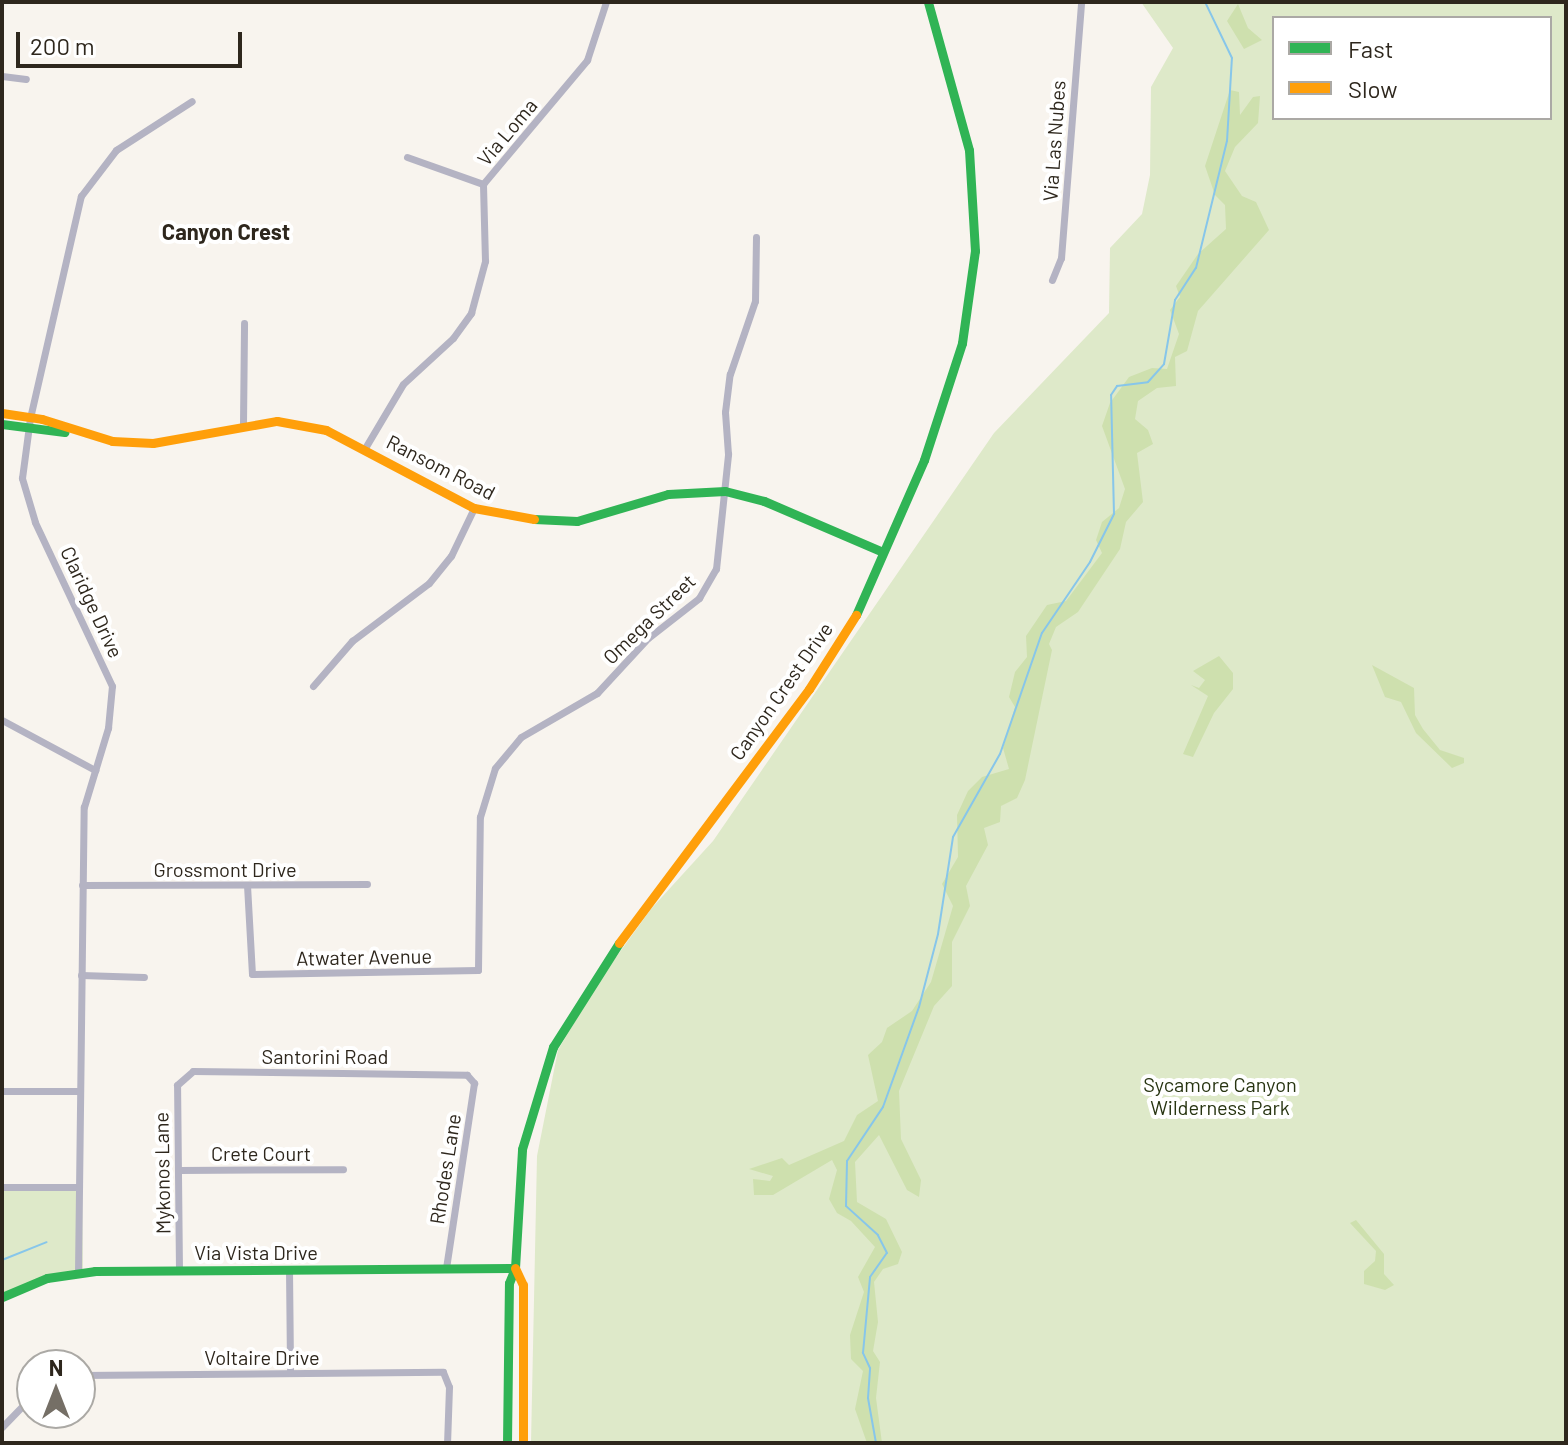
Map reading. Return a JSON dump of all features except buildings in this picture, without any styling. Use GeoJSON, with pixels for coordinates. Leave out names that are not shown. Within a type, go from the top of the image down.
{"type":"FeatureCollection","features":[{"type":"Feature","properties":{"kind":"main road","name":"Canyon Crest Drive"},"geometry":{"type":"LineString","coordinates":[[507,1443],[509,1283],[515,1268],[522,1149],[553,1047],[633,920],[809,689],[856,615],[946,397],[962,343],[975,251],[969,150],[928,2]]}},
{"type":"Feature","properties":{"kind":"main road","name":"Ransom Road"},"geometry":{"type":"LineString","coordinates":[[2,413],[29,423],[71,432],[153,443],[243,424],[277,421],[326,430],[474,508],[520,520],[565,522],[676,493],[725,491],[764,501],[883,552]]}},
{"type":"Feature","properties":{"kind":"main road","name":"Ransom Road"},"geometry":{"type":"LineString","coordinates":[[2,424],[29,423]]}},
{"type":"Feature","properties":{"kind":"main road","name":"Canyon Crest Drive"},"geometry":{"type":"LineString","coordinates":[[515,1268],[523,1285],[523,1443]]}},
{"type":"Feature","properties":{"kind":"main road","name":"Via Vista Drive"},"geometry":{"type":"LineString","coordinates":[[2,1297],[78,1273],[515,1268]]}},
{"type":"Feature","properties":{"kind":"street","name":"Via Loma"},"geometry":{"type":"LineString","coordinates":[[365,448],[403,384],[453,338],[476,303],[485,261],[483,184],[587,60],[606,2]]}},
{"type":"Feature","properties":{"kind":"street","name":"Via Las Nubes"},"geometry":{"type":"LineString","coordinates":[[1052,280],[1061,258],[1081,2]]}},
{"type":"Feature","properties":{"kind":"street"},"geometry":{"type":"LineString","coordinates":[[2,76],[26,79]]}},
{"type":"Feature","properties":{"kind":"street","name":"Claridge Drive"},"geometry":{"type":"LineString","coordinates":[[78,1273],[84,807],[108,728],[112,686],[35,522],[22,478],[29,423],[81,196],[116,150],[192,101]]}},
{"type":"Feature","properties":{"kind":"street"},"geometry":{"type":"LineString","coordinates":[[407,157],[483,184]]}},
{"type":"Feature","properties":{"kind":"street","name":"Omega Street"},"geometry":{"type":"LineString","coordinates":[[478,970],[480,817],[492,774],[521,737],[593,696],[648,638],[699,598],[721,551],[725,412],[730,374],[755,301],[756,237]]}},
{"type":"Feature","properties":{"kind":"street"},"geometry":{"type":"LineString","coordinates":[[243,424],[244,323]]}},
{"type":"Feature","properties":{"kind":"street"},"geometry":{"type":"LineString","coordinates":[[313,686],[346,646],[406,605],[435,576],[474,508]]}},
{"type":"Feature","properties":{"kind":"street"},"geometry":{"type":"LineString","coordinates":[[2,720],[95,770]]}},
{"type":"Feature","properties":{"kind":"street","name":"Grossmont Drive"},"geometry":{"type":"LineString","coordinates":[[82,885],[367,884]]}},
{"type":"Feature","properties":{"kind":"street","name":"Atwater Avenue"},"geometry":{"type":"LineString","coordinates":[[247,885],[250,973],[478,970]]}},
{"type":"Feature","properties":{"kind":"street"},"geometry":{"type":"LineString","coordinates":[[81,975],[144,977]]}},
{"type":"Feature","properties":{"kind":"street","name":"Santorini Road"},"geometry":{"type":"LineString","coordinates":[[182,1076],[193,1071],[467,1075]]}},
{"type":"Feature","properties":{"kind":"street","name":"Rhodes Lane"},"geometry":{"type":"LineString","coordinates":[[446,1269],[474,1083],[467,1075]]}},
{"type":"Feature","properties":{"kind":"street","name":"Mykonos Lane"},"geometry":{"type":"LineString","coordinates":[[179,1270],[177,1085],[182,1076]]}},
{"type":"Feature","properties":{"kind":"street"},"geometry":{"type":"LineString","coordinates":[[2,1091],[80,1091]]}},
{"type":"Feature","properties":{"kind":"street","name":"Crete Court"},"geometry":{"type":"LineString","coordinates":[[179,1170],[343,1169]]}},
{"type":"Feature","properties":{"kind":"street"},"geometry":{"type":"LineString","coordinates":[[2,1187],[79,1187]]}},
{"type":"Feature","properties":{"kind":"street"},"geometry":{"type":"LineString","coordinates":[[289,1270],[290,1373]]}},
{"type":"Feature","properties":{"kind":"street","name":"Voltaire Drive"},"geometry":{"type":"LineString","coordinates":[[96,1375],[443,1372],[449,1387],[447,1443]]}},
{"type":"Feature","properties":{"kind":"street"},"geometry":{"type":"LineString","coordinates":[[2,1427],[16,1413]]}},
{"type":"Feature","properties":{"kind":"green space","name":"Sycamore Canyon Wilderness Park"},"geometry":{"type":"Polygon","coordinates":[[[1141,2],[1566,2],[1566,1443],[531,1443],[537,1156],[558,1050],[601,978],[651,909],[713,841],[994,433],[1109,313],[1110,248],[1142,214],[1150,175],[1151,87],[1173,48],[1141,2]]]}},
{"type":"Feature","properties":{"kind":"green space"},"geometry":{"type":"Polygon","coordinates":[[[1238,4],[1248,28],[1262,40],[1244,49],[1227,21],[1238,4]]]}},
{"type":"Feature","properties":{"kind":"green space"},"geometry":{"type":"Polygon","coordinates":[[[1230,90],[1239,92],[1240,115],[1253,97],[1260,96],[1258,123],[1235,147],[1225,171],[1242,196],[1256,202],[1269,230],[1198,311],[1187,351],[1175,357],[1176,386],[1157,388],[1138,401],[1135,419],[1148,430],[1153,444],[1137,453],[1143,502],[1126,522],[1120,549],[1078,612],[1056,627],[1049,644],[1052,650],[1025,780],[1017,798],[1001,806],[1000,822],[984,828],[988,845],[966,886],[970,906],[952,942],[952,986],[934,1006],[899,1091],[901,1139],[921,1180],[919,1197],[907,1190],[879,1135],[855,1162],[857,1202],[886,1219],[902,1252],[898,1264],[883,1269],[874,1282],[878,1322],[873,1351],[880,1362],[876,1398],[882,1443],[867,1443],[855,1409],[863,1371],[851,1359],[850,1335],[864,1292],[858,1277],[875,1247],[851,1221],[837,1213],[829,1199],[837,1170],[832,1160],[773,1195],[754,1195],[753,1179],[770,1181],[773,1176],[749,1169],[782,1158],[789,1165],[844,1141],[857,1115],[878,1101],[868,1055],[882,1042],[887,1028],[912,1011],[931,982],[953,906],[942,884],[958,857],[957,815],[968,791],[982,777],[1009,769],[1003,748],[1015,707],[1009,697],[1015,672],[1027,657],[1026,636],[1047,605],[1066,601],[1102,553],[1096,540],[1102,522],[1119,508],[1125,489],[1102,426],[1110,403],[1129,377],[1152,368],[1167,369],[1179,334],[1170,310],[1180,297],[1176,286],[1198,254],[1226,229],[1225,205],[1215,195],[1205,166],[1230,90]]]}},
{"type":"Feature","properties":{"kind":"green space"},"geometry":{"type":"Polygon","coordinates":[[[1219,656],[1233,673],[1233,689],[1214,713],[1193,757],[1183,754],[1208,696],[1191,685],[1199,688],[1205,680],[1193,671],[1219,656]]]}},
{"type":"Feature","properties":{"kind":"green space"},"geometry":{"type":"Polygon","coordinates":[[[1372,665],[1414,688],[1415,715],[1423,729],[1440,750],[1464,758],[1464,763],[1452,768],[1416,733],[1401,702],[1385,697],[1372,665]]]}},
{"type":"Feature","properties":{"kind":"green space"},"geometry":{"type":"Polygon","coordinates":[[[2,1185],[82,1185],[83,1272],[2,1296],[2,1185]]]}},
{"type":"Feature","properties":{"kind":"green space"},"geometry":{"type":"Polygon","coordinates":[[[1356,1220],[1384,1254],[1384,1274],[1394,1285],[1385,1290],[1364,1284],[1364,1271],[1375,1261],[1376,1251],[1350,1223],[1356,1220]]]}},
{"type":"Feature","properties":{"kind":"waterway"},"geometry":{"type":"LineString","coordinates":[[876,1443],[868,1398],[870,1368],[863,1353],[870,1277],[887,1253],[878,1235],[846,1206],[847,1161],[883,1107],[919,1007],[938,934],[953,837],[1000,754],[1042,633],[1090,562],[1114,514],[1111,395],[1117,386],[1148,382],[1164,364],[1175,300],[1196,268],[1227,141],[1232,58],[1205,2]]}},
{"type":"Feature","properties":{"kind":"waterway"},"geometry":{"type":"LineString","coordinates":[[2,1260],[47,1242]]}},
{"type":"Feature","properties":{"kind":"traffic: fast"},"geometry":{"type":"LineString","coordinates":[[856,615],[924,460],[962,343],[975,251],[969,150],[928,2]]}},
{"type":"Feature","properties":{"kind":"traffic: fast"},"geometry":{"type":"LineString","coordinates":[[2,424],[64,432]]}},
{"type":"Feature","properties":{"kind":"traffic: fast"},"geometry":{"type":"LineString","coordinates":[[534,519],[577,521],[668,494],[725,491],[764,501],[883,552]]}},
{"type":"Feature","properties":{"kind":"traffic: fast"},"geometry":{"type":"LineString","coordinates":[[507,1443],[509,1283],[515,1268],[522,1149],[553,1047],[619,943]]}},
{"type":"Feature","properties":{"kind":"traffic: fast"},"geometry":{"type":"LineString","coordinates":[[2,1297],[47,1278],[95,1271],[515,1268]]}},
{"type":"Feature","properties":{"kind":"traffic: slow"},"geometry":{"type":"LineString","coordinates":[[2,413],[42,419],[112,441],[153,443],[277,421],[326,430],[474,508],[534,519]]}},
{"type":"Feature","properties":{"kind":"traffic: slow"},"geometry":{"type":"LineString","coordinates":[[619,943],[809,689],[856,615]]}},
{"type":"Feature","properties":{"kind":"traffic: slow"},"geometry":{"type":"LineString","coordinates":[[515,1268],[523,1285],[523,1443]]}},
{"type":"Feature","properties":{"kind":"district","name":"Canyon Crest"},"geometry":{"type":"Point","coordinates":[226,232]}}]}
